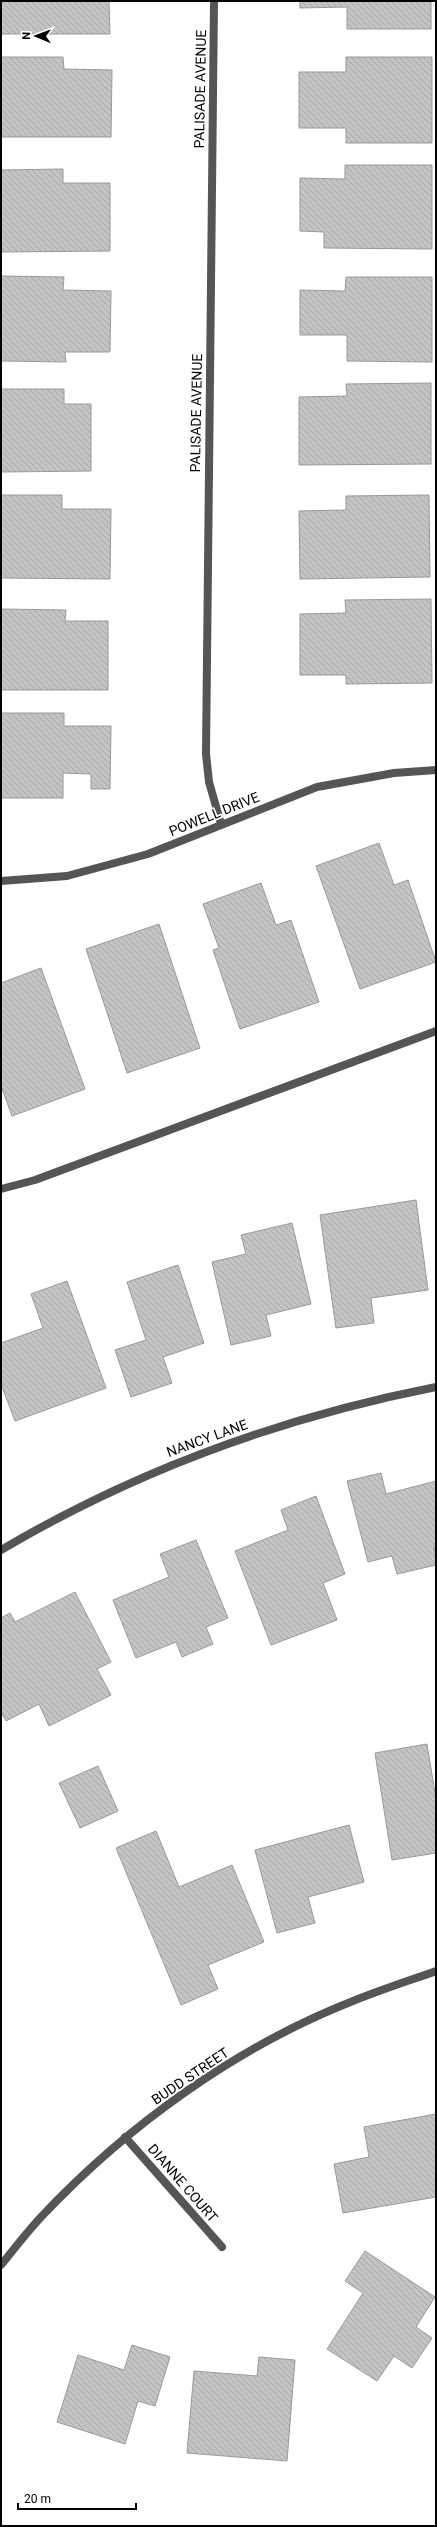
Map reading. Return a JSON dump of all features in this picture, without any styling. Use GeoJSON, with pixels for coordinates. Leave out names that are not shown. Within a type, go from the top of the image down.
{"type":"FeatureCollection","features":[{"type":"Feature","properties":{"kind":"street","name":"PALISADE AVENUE"},"geometry":{"type":"LineString","coordinates":[[214,1],[206,754],[209,782],[221,824]]}},
{"type":"Feature","properties":{"kind":"street","name":"POWELL DRIVE"},"geometry":{"type":"LineString","coordinates":[[1,881],[67,876],[148,854],[317,787],[394,773],[436,770]]}},
{"type":"Feature","properties":{"kind":"street"},"geometry":{"type":"LineString","coordinates":[[1,1189],[35,1180],[436,1030]]}},
{"type":"Feature","properties":{"kind":"street","name":"NANCY LANE"},"geometry":{"type":"LineString","coordinates":[[1,1550],[49,1522],[166,1467],[286,1424],[374,1399],[436,1387]]}},
{"type":"Feature","properties":{"kind":"street","name":"BUDD STREET"},"geometry":{"type":"LineString","coordinates":[[1,2265],[41,2216],[125,2137],[217,2071],[284,2033],[353,2001],[436,1971]]}},
{"type":"Feature","properties":{"kind":"street","name":"DIANNE COURT"},"geometry":{"type":"LineString","coordinates":[[125,2137],[222,2247]]}},
{"type":"Feature","properties":{"kind":"building"},"geometry":{"type":"Polygon","coordinates":[[[1,1],[109,1],[110,34],[1,34],[1,1]]]}},
{"type":"Feature","properties":{"kind":"building"},"geometry":{"type":"Polygon","coordinates":[[[300,1],[431,1],[431,29],[347,29],[347,7],[300,8],[300,1]]]}},
{"type":"Feature","properties":{"kind":"building"},"geometry":{"type":"Polygon","coordinates":[[[1,57],[63,57],[64,69],[112,70],[111,137],[1,137],[1,57]]]}},
{"type":"Feature","properties":{"kind":"building"},"geometry":{"type":"Polygon","coordinates":[[[346,57],[432,57],[432,143],[346,143],[346,128],[299,128],[299,72],[346,72],[346,57]]]}},
{"type":"Feature","properties":{"kind":"building"},"geometry":{"type":"Polygon","coordinates":[[[345,165],[432,165],[432,249],[324,248],[324,232],[300,231],[300,178],[345,179],[345,165]]]}},
{"type":"Feature","properties":{"kind":"building"},"geometry":{"type":"Polygon","coordinates":[[[63,169],[63,183],[110,183],[110,251],[1,252],[1,170],[63,169]]]}},
{"type":"Feature","properties":{"kind":"building"},"geometry":{"type":"Polygon","coordinates":[[[1,276],[64,277],[63,290],[111,291],[110,352],[65,352],[66,362],[1,361],[1,276]]]}},
{"type":"Feature","properties":{"kind":"building"},"geometry":{"type":"Polygon","coordinates":[[[346,277],[432,277],[432,362],[347,361],[347,335],[300,335],[300,290],[345,291],[346,277]]]}},
{"type":"Feature","properties":{"kind":"building"},"geometry":{"type":"Polygon","coordinates":[[[431,383],[431,464],[299,465],[299,397],[347,396],[346,384],[431,383]]]}},
{"type":"Feature","properties":{"kind":"building"},"geometry":{"type":"Polygon","coordinates":[[[1,389],[64,389],[64,404],[91,404],[91,471],[1,472],[1,389]]]}},
{"type":"Feature","properties":{"kind":"building"},"geometry":{"type":"Polygon","coordinates":[[[1,495],[62,495],[62,509],[111,509],[110,579],[1,578],[1,495]]]}},
{"type":"Feature","properties":{"kind":"building"},"geometry":{"type":"Polygon","coordinates":[[[429,495],[430,577],[300,579],[299,511],[346,510],[346,496],[429,495]]]}},
{"type":"Feature","properties":{"kind":"building"},"geometry":{"type":"Polygon","coordinates":[[[431,599],[432,683],[346,684],[346,675],[300,675],[300,614],[346,613],[345,600],[431,599]]]}},
{"type":"Feature","properties":{"kind":"building"},"geometry":{"type":"Polygon","coordinates":[[[1,609],[66,610],[65,621],[108,621],[108,690],[1,690],[1,609]]]}},
{"type":"Feature","properties":{"kind":"building"},"geometry":{"type":"Polygon","coordinates":[[[1,713],[64,713],[64,726],[111,726],[110,789],[91,789],[91,774],[63,773],[63,798],[1,798],[1,713]]]}},
{"type":"Feature","properties":{"kind":"building"},"geometry":{"type":"Polygon","coordinates":[[[379,843],[394,885],[408,880],[436,962],[360,989],[316,866],[379,843]]]}},
{"type":"Feature","properties":{"kind":"building"},"geometry":{"type":"Polygon","coordinates":[[[261,883],[276,925],[291,920],[319,1002],[240,1029],[213,950],[219,948],[203,904],[261,883]]]}},
{"type":"Feature","properties":{"kind":"building"},"geometry":{"type":"Polygon","coordinates":[[[159,924],[200,1048],[127,1073],[86,949],[159,924]]]}},
{"type":"Feature","properties":{"kind":"building"},"geometry":{"type":"Polygon","coordinates":[[[41,968],[85,1089],[12,1116],[1,1086],[1,983],[41,968]]]}},
{"type":"Feature","properties":{"kind":"building"},"geometry":{"type":"Polygon","coordinates":[[[416,1200],[428,1290],[371,1298],[374,1323],[336,1328],[320,1215],[416,1200]]]}},
{"type":"Feature","properties":{"kind":"building"},"geometry":{"type":"Polygon","coordinates":[[[292,1223],[311,1304],[266,1315],[271,1336],[231,1345],[212,1262],[246,1254],[241,1235],[292,1223]]]}},
{"type":"Feature","properties":{"kind":"building"},"geometry":{"type":"Polygon","coordinates":[[[178,1265],[204,1343],[163,1357],[172,1383],[131,1397],[115,1350],[146,1340],[127,1282],[178,1265]]]}},
{"type":"Feature","properties":{"kind":"building"},"geometry":{"type":"Polygon","coordinates":[[[67,1281],[106,1388],[15,1421],[1,1384],[1,1343],[43,1328],[31,1294],[67,1281]]]}},
{"type":"Feature","properties":{"kind":"building"},"geometry":{"type":"Polygon","coordinates":[[[381,1473],[386,1494],[436,1481],[436,1543],[434,1544],[436,1565],[397,1574],[392,1556],[368,1562],[347,1481],[381,1473]]]}},
{"type":"Feature","properties":{"kind":"building"},"geometry":{"type":"Polygon","coordinates":[[[316,1496],[345,1574],[323,1583],[337,1620],[271,1645],[235,1551],[288,1530],[281,1510],[316,1496]]]}},
{"type":"Feature","properties":{"kind":"building"},"geometry":{"type":"Polygon","coordinates":[[[196,1540],[228,1618],[206,1627],[213,1644],[182,1657],[176,1642],[136,1658],[113,1600],[169,1577],[160,1554],[196,1540]]]}},
{"type":"Feature","properties":{"kind":"building"},"geometry":{"type":"Polygon","coordinates":[[[75,1592],[111,1662],[97,1669],[111,1695],[49,1726],[39,1704],[6,1721],[1,1712],[1,1618],[10,1613],[15,1622],[75,1592]]]}},
{"type":"Feature","properties":{"kind":"building"},"geometry":{"type":"Polygon","coordinates":[[[427,1744],[436,1799],[436,1853],[392,1860],[375,1753],[427,1744]]]}},
{"type":"Feature","properties":{"kind":"building"},"geometry":{"type":"Polygon","coordinates":[[[98,1766],[118,1811],[80,1828],[59,1783],[98,1766]]]}},
{"type":"Feature","properties":{"kind":"building"},"geometry":{"type":"Polygon","coordinates":[[[349,1825],[364,1882],[308,1897],[315,1923],[277,1933],[255,1850],[349,1825]]]}},
{"type":"Feature","properties":{"kind":"building"},"geometry":{"type":"Polygon","coordinates":[[[156,1831],[179,1887],[232,1865],[264,1942],[208,1965],[218,1989],[181,2005],[116,1848],[156,1831]]]}},
{"type":"Feature","properties":{"kind":"building"},"geometry":{"type":"Polygon","coordinates":[[[436,2114],[436,2197],[343,2213],[334,2164],[369,2157],[364,2127],[436,2114]]]}},
{"type":"Feature","properties":{"kind":"building"},"geometry":{"type":"Polygon","coordinates":[[[365,2251],[435,2297],[416,2327],[432,2338],[412,2368],[394,2356],[377,2381],[327,2349],[363,2293],[345,2281],[365,2251]]]}},
{"type":"Feature","properties":{"kind":"building"},"geometry":{"type":"Polygon","coordinates":[[[132,2345],[170,2357],[155,2406],[138,2401],[125,2444],[57,2422],[78,2355],[124,2370],[132,2345]]]}},
{"type":"Feature","properties":{"kind":"building"},"geometry":{"type":"Polygon","coordinates":[[[259,2357],[295,2360],[287,2461],[187,2453],[194,2371],[257,2376],[259,2357]]]}}]}
